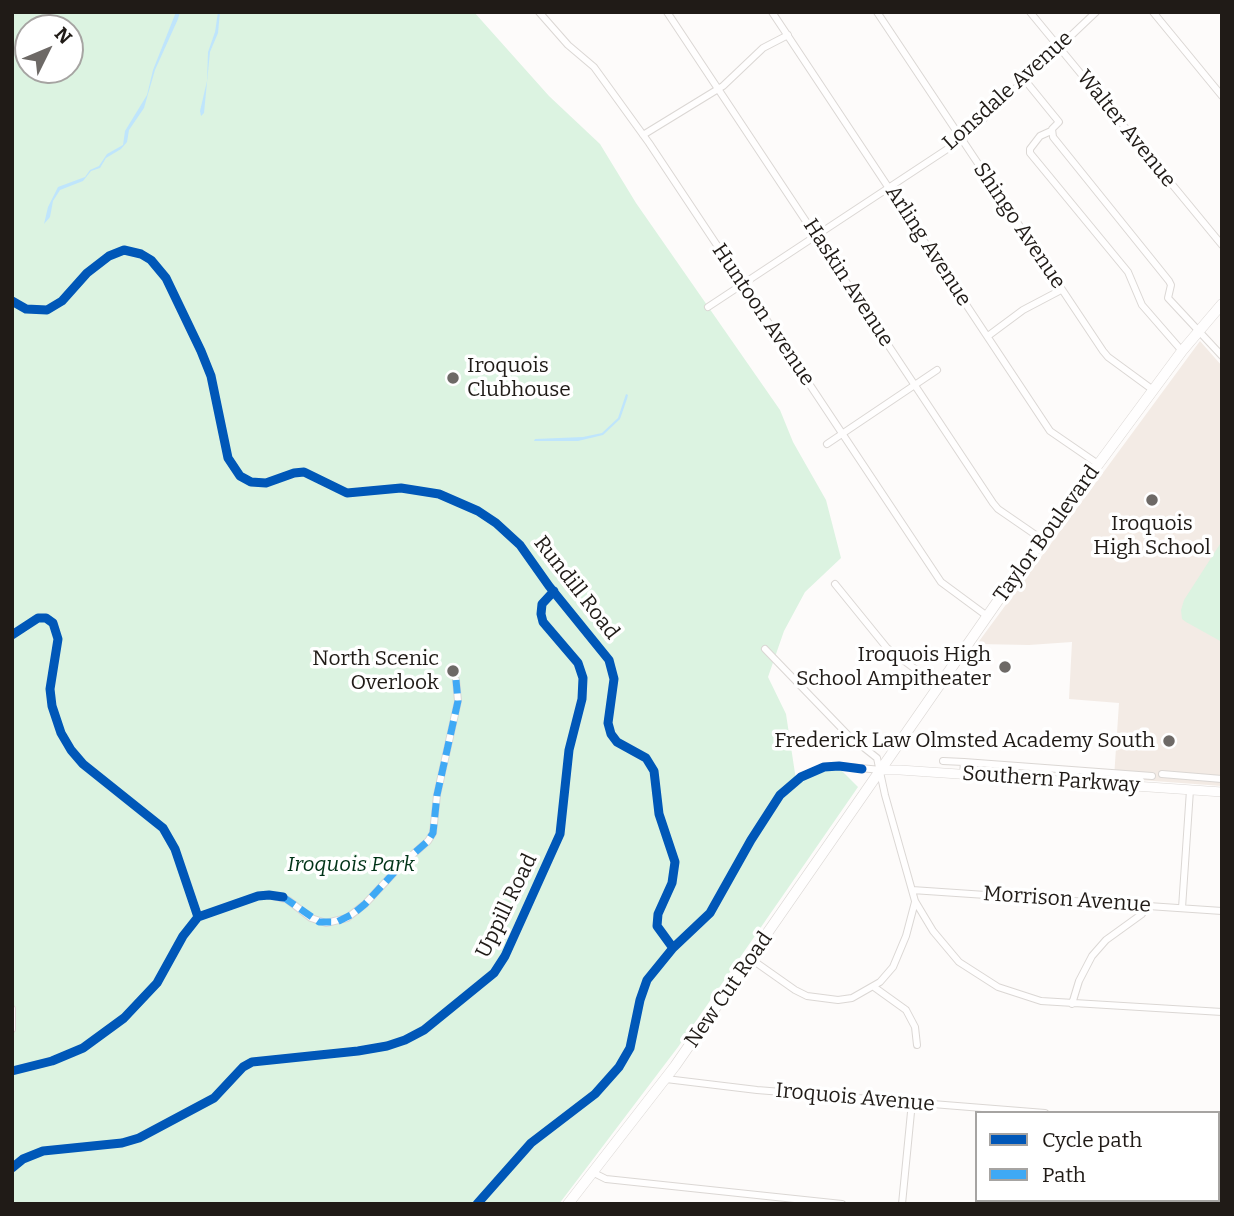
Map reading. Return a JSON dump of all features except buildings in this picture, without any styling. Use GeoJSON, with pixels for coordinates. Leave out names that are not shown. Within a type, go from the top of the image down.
{"type":"FeatureCollection","features":[{"type":"Feature","properties":{"kind":"main road","name":"Taylor Boulevard"},"geometry":{"type":"LineString","coordinates":[[881,770],[987,616],[1098,464],[1198,330],[1222,304]]}},
{"type":"Feature","properties":{"kind":"main road","name":"Southern Parkway"},"geometry":{"type":"LineString","coordinates":[[881,770],[1222,792]]}},
{"type":"Feature","properties":{"kind":"main road","name":"New Cut Road"},"geometry":{"type":"LineString","coordinates":[[568,1204],[666,1079],[881,770]]}},
{"type":"Feature","properties":{"kind":"street","name":"Huntoon Avenue"},"geometry":{"type":"LineString","coordinates":[[539,12],[568,45],[594,67],[643,135],[941,582],[987,616]]}},
{"type":"Feature","properties":{"kind":"street","name":"Haskin Avenue"},"geometry":{"type":"LineString","coordinates":[[667,12],[996,507],[1043,540]]}},
{"type":"Feature","properties":{"kind":"street","name":"Arling Avenue"},"geometry":{"type":"LineString","coordinates":[[772,12],[1050,431],[1098,464]]}},
{"type":"Feature","properties":{"kind":"street","name":"Shingo Avenue"},"geometry":{"type":"LineString","coordinates":[[877,12],[1108,357],[1153,390]]}},
{"type":"Feature","properties":{"kind":"street","name":"Walter Avenue"},"geometry":{"type":"LineString","coordinates":[[1030,12],[1222,245]]}},
{"type":"Feature","properties":{"kind":"street","name":"Lonsdale Avenue"},"geometry":{"type":"LineString","coordinates":[[708,307],[961,140],[1096,12]]}},
{"type":"Feature","properties":{"kind":"street"},"geometry":{"type":"LineString","coordinates":[[1153,12],[1222,96]]}},
{"type":"Feature","properties":{"kind":"street"},"geometry":{"type":"LineString","coordinates":[[643,135],[719,88],[763,48],[788,35]]}},
{"type":"Feature","properties":{"kind":"street"},"geometry":{"type":"LineString","coordinates":[[1024,79],[1059,122],[1051,131],[1040,136],[1030,153],[1128,272],[1142,305],[1182,351]]}},
{"type":"Feature","properties":{"kind":"street"},"geometry":{"type":"LineString","coordinates":[[1051,131],[1052,137],[1169,281],[1171,285],[1168,298],[1222,356]]}},
{"type":"Feature","properties":{"kind":"street","name":"Rundill Road"},"geometry":{"type":"LineString","coordinates":[[12,301],[26,309],[47,310],[62,301],[86,273],[108,256],[124,250],[141,254],[151,260],[166,278],[201,351],[211,376],[228,458],[237,473],[257,483],[266,483],[304,472],[347,493],[401,488],[439,494],[478,511],[520,545],[602,648],[612,666],[614,679],[608,723],[611,734],[617,742],[646,758],[654,771],[659,814],[674,862],[674,875],[658,914],[657,926],[673,948]]}},
{"type":"Feature","properties":{"kind":"street"},"geometry":{"type":"LineString","coordinates":[[988,336],[1023,310],[1061,289]]}},
{"type":"Feature","properties":{"kind":"street"},"geometry":{"type":"LineString","coordinates":[[827,444],[937,370]]}},
{"type":"Feature","properties":{"kind":"street"},"geometry":{"type":"LineString","coordinates":[[835,584],[887,648],[938,686]]}},
{"type":"Feature","properties":{"kind":"street","name":"Uppill Road"},"geometry":{"type":"LineString","coordinates":[[12,1168],[30,1155],[43,1151],[122,1143],[139,1138],[214,1098],[243,1067],[252,1062],[358,1051],[405,1041],[433,1023],[494,973],[505,956],[560,834],[569,750],[582,699],[583,678],[578,663],[544,622],[541,614],[542,604],[554,591]]}},
{"type":"Feature","properties":{"kind":"street"},"geometry":{"type":"LineString","coordinates":[[12,635],[38,618],[46,618],[53,623],[58,639],[50,697],[61,733],[83,764],[163,828],[175,849],[198,917]]}},
{"type":"Feature","properties":{"kind":"street"},"geometry":{"type":"LineString","coordinates":[[765,649],[848,735],[877,758],[915,902],[945,947],[959,962],[998,987],[1041,1001],[1222,1012]]}},
{"type":"Feature","properties":{"kind":"street"},"geometry":{"type":"LineString","coordinates":[[12,1072],[83,1048],[124,1018],[157,983],[183,936],[198,917],[258,896],[269,895],[283,897],[319,922],[337,922],[365,904],[433,833],[436,795],[458,701],[456,680]]}},
{"type":"Feature","properties":{"kind":"street"},"geometry":{"type":"LineString","coordinates":[[943,761],[1152,776]]}},
{"type":"Feature","properties":{"kind":"street"},"geometry":{"type":"LineString","coordinates":[[963,775],[964,762]]}},
{"type":"Feature","properties":{"kind":"street"},"geometry":{"type":"LineString","coordinates":[[477,1204],[531,1143],[611,1078],[630,1048],[644,986],[673,948],[710,913],[770,808],[790,785],[808,773],[828,766],[881,770]]}},
{"type":"Feature","properties":{"kind":"street"},"geometry":{"type":"LineString","coordinates":[[1135,774],[1135,786]]}},
{"type":"Feature","properties":{"kind":"street"},"geometry":{"type":"LineString","coordinates":[[1162,774],[1222,779]]}},
{"type":"Feature","properties":{"kind":"street"},"geometry":{"type":"LineString","coordinates":[[1182,908],[1190,790]]}},
{"type":"Feature","properties":{"kind":"street","name":"Morrison Avenue"},"geometry":{"type":"LineString","coordinates":[[912,890],[1222,911]]}},
{"type":"Feature","properties":{"kind":"street"},"geometry":{"type":"LineString","coordinates":[[751,959],[795,990],[814,998],[845,1000],[862,994],[886,976],[899,954],[915,902]]}},
{"type":"Feature","properties":{"kind":"street"},"geometry":{"type":"LineString","coordinates":[[1072,1004],[1079,981],[1092,956],[1106,940],[1142,914],[1147,906]]}},
{"type":"Feature","properties":{"kind":"street"},"geometry":{"type":"LineString","coordinates":[[874,986],[906,1010],[915,1027],[917,1045]]}},
{"type":"Feature","properties":{"kind":"street"},"geometry":{"type":"LineString","coordinates":[[12,1009],[12,1029]]}},
{"type":"Feature","properties":{"kind":"street","name":"Iroquois Avenue"},"geometry":{"type":"LineString","coordinates":[[666,1079],[757,1090],[1021,1111]]}},
{"type":"Feature","properties":{"kind":"street"},"geometry":{"type":"LineString","coordinates":[[902,1204],[912,1102]]}},
{"type":"Feature","properties":{"kind":"street"},"geometry":{"type":"LineString","coordinates":[[592,1172],[606,1179],[842,1204]]}},
{"type":"Feature","properties":{"kind":"shaded area","name":"Iroquois High School"},"geometry":{"type":"Polygon","coordinates":[[[1200,341],[1222,366],[1222,786],[1114,778],[1119,703],[1069,699],[1072,642],[977,644],[1200,341]]]}},
{"type":"Feature","properties":{"kind":"green space","name":"Iroquois Park"},"geometry":{"type":"Polygon","coordinates":[[[12,12],[474,12],[549,96],[600,144],[636,203],[780,410],[793,442],[826,500],[841,558],[805,592],[784,631],[768,677],[786,714],[796,780],[808,773],[839,768],[858,787],[678,1047],[559,1204],[12,1204],[12,12]]]}},
{"type":"Feature","properties":{"kind":"green space"},"geometry":{"type":"Polygon","coordinates":[[[1222,541],[1222,642],[1182,619],[1181,610],[1184,600],[1222,541]]]}},
{"type":"Feature","properties":{"kind":"water"},"geometry":{"type":"Polygon","coordinates":[[[176,12],[180,12],[178,19],[155,70],[144,108],[129,130],[127,142],[106,158],[100,168],[91,171],[83,181],[60,190],[53,201],[50,217],[44,224],[48,207],[58,187],[85,177],[90,170],[99,166],[107,154],[123,145],[125,131],[147,95],[153,70],[176,12]]]}},
{"type":"Feature","properties":{"kind":"water"},"geometry":{"type":"Polygon","coordinates":[[[218,12],[218,33],[210,52],[204,113],[201,116],[207,81],[208,52],[218,12]]]}},
{"type":"Feature","properties":{"kind":"water"},"geometry":{"type":"Polygon","coordinates":[[[626,394],[628,395],[620,419],[603,435],[578,441],[534,441],[602,433],[618,418],[626,394]]]}},
{"type":"Feature","properties":{"kind":"marked path"},"geometry":{"type":"LineString","coordinates":[[283,897],[319,922],[337,922],[365,904],[403,863],[428,841],[433,833],[437,795],[458,701],[456,680]]}},
{"type":"Feature","properties":{"kind":"cycle path"},"geometry":{"type":"LineString","coordinates":[[12,301],[26,309],[47,310],[62,301],[87,273],[109,256],[124,250],[141,254],[151,260],[166,278],[201,351],[211,376],[228,458],[240,476],[251,482],[266,483],[304,472],[347,493],[401,488],[439,494],[478,511],[520,545],[549,586],[609,660],[614,679],[608,723],[611,734],[617,742],[646,758],[654,771],[659,814],[675,862],[672,883],[658,914],[657,926],[673,948]]}},
{"type":"Feature","properties":{"kind":"cycle path"},"geometry":{"type":"LineString","coordinates":[[12,1168],[23,1159],[43,1151],[122,1143],[139,1138],[214,1098],[243,1067],[252,1062],[358,1051],[405,1040],[424,1030],[494,973],[505,956],[560,834],[569,750],[582,699],[583,678],[578,663],[543,622],[542,604],[554,591]]}},
{"type":"Feature","properties":{"kind":"cycle path"},"geometry":{"type":"LineString","coordinates":[[12,635],[38,618],[46,618],[53,623],[58,639],[50,689],[52,706],[61,733],[83,764],[163,828],[175,849],[198,917]]}},
{"type":"Feature","properties":{"kind":"cycle path"},"geometry":{"type":"LineString","coordinates":[[477,1204],[531,1143],[595,1094],[619,1067],[630,1048],[647,980],[673,948],[710,913],[780,795],[801,777],[824,767],[862,769]]}},
{"type":"Feature","properties":{"kind":"cycle path"},"geometry":{"type":"LineString","coordinates":[[12,1071],[52,1061],[83,1048],[124,1018],[157,983],[183,936],[198,917],[258,896],[283,897]]}},
{"type":"Feature","properties":{"kind":"place","name":"Iroquois Clubhouse"},"geometry":{"type":"Point","coordinates":[453,378]}},
{"type":"Feature","properties":{"kind":"place","name":"Iroquois High School"},"geometry":{"type":"Point","coordinates":[1152,500]}},
{"type":"Feature","properties":{"kind":"place","name":"Iroquois High School Ampitheater"},"geometry":{"type":"Point","coordinates":[1005,667]}},
{"type":"Feature","properties":{"kind":"place","name":"North Scenic Overlook"},"geometry":{"type":"Point","coordinates":[453,671]}},
{"type":"Feature","properties":{"kind":"place","name":"Frederick Law Olmsted Academy South"},"geometry":{"type":"Point","coordinates":[1169,741]}}]}
